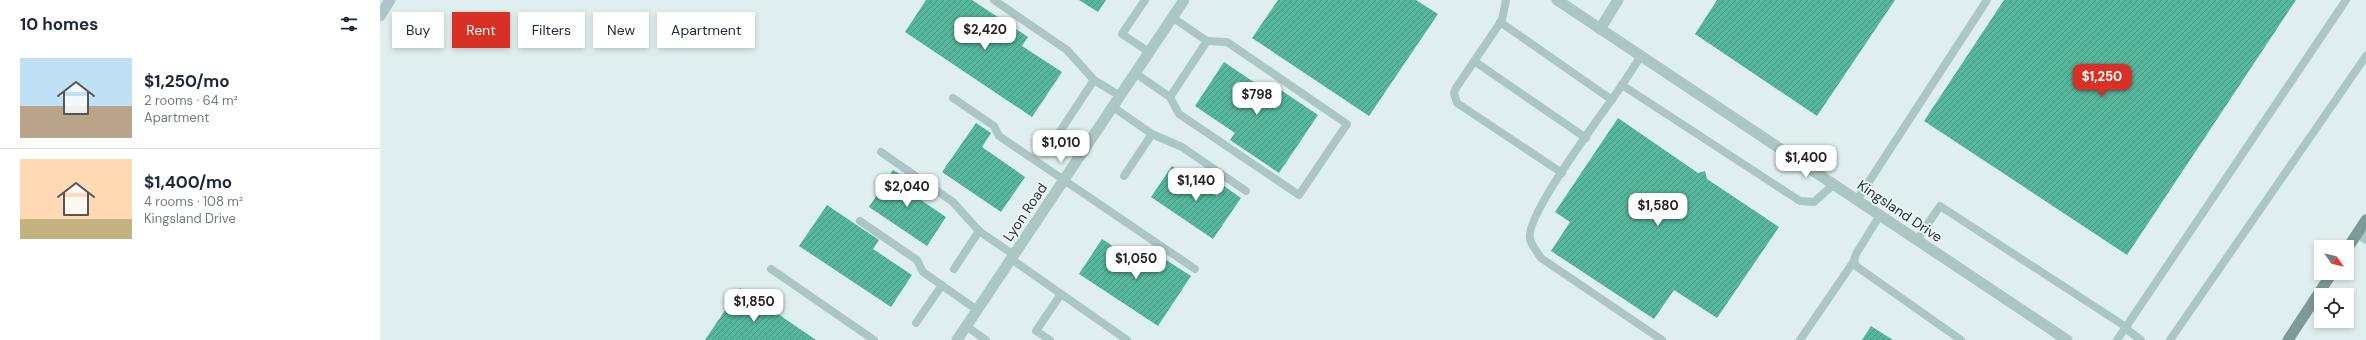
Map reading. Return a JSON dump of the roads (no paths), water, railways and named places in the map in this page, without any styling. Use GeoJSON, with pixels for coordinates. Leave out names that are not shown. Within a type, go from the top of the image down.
{"type":"FeatureCollection","features":[{"type":"Feature","properties":{"kind":"main road"},"geometry":{"type":"LineString","coordinates":[[2354,243],[2362,235],[2366,220]]}},
{"type":"Feature","properties":{"kind":"main road"},"geometry":{"type":"LineString","coordinates":[[2288,340],[2327,280]]}},
{"type":"Feature","properties":{"kind":"street"},"geometry":{"type":"LineString","coordinates":[[380,16],[390,0]]}},
{"type":"Feature","properties":{"kind":"street","name":"Lyon Road"},"geometry":{"type":"LineString","coordinates":[[957,340],[1184,0]]}},
{"type":"Feature","properties":{"kind":"street","name":"Kingsland Drive"},"geometry":{"type":"LineString","coordinates":[[1557,0],[2067,340]]}},
{"type":"Feature","properties":{"kind":"street"},"geometry":{"type":"LineString","coordinates":[[1600,29],[1618,0]]}},
{"type":"Feature","properties":{"kind":"lane"},"geometry":{"type":"LineString","coordinates":[[994,0],[1067,50],[1094,80],[1120,96]]}},
{"type":"Feature","properties":{"kind":"lane"},"geometry":{"type":"LineString","coordinates":[[1145,0],[1122,34],[1149,52]]}},
{"type":"Feature","properties":{"kind":"lane"},"geometry":{"type":"LineString","coordinates":[[1506,0],[1500,22],[1456,88],[1454,93],[1457,103],[1562,173]]}},
{"type":"Feature","properties":{"kind":"lane"},"geometry":{"type":"LineString","coordinates":[[1857,200],[1987,0]]}},
{"type":"Feature","properties":{"kind":"lane"},"geometry":{"type":"LineString","coordinates":[[2117,340],[2346,0]]}},
{"type":"Feature","properties":{"kind":"lane"},"geometry":{"type":"LineString","coordinates":[[1135,73],[1170,97],[1179,114],[1299,195],[1347,124],[1227,42],[1208,41],[1172,17]]}},
{"type":"Feature","properties":{"kind":"lane"},"geometry":{"type":"LineString","coordinates":[[1500,22],[1612,100]]}},
{"type":"Feature","properties":{"kind":"lane"},"geometry":{"type":"LineString","coordinates":[[1170,97],[1208,41]]}},
{"type":"Feature","properties":{"kind":"lane"},"geometry":{"type":"LineString","coordinates":[[1641,56],[1562,173],[1531,223],[1530,239],[1541,258],[1662,340]]}},
{"type":"Feature","properties":{"kind":"lane"},"geometry":{"type":"LineString","coordinates":[[2170,340],[2366,56]]}},
{"type":"Feature","properties":{"kind":"lane"},"geometry":{"type":"LineString","coordinates":[[1474,61],[1586,138]]}},
{"type":"Feature","properties":{"kind":"lane"},"geometry":{"type":"LineString","coordinates":[[1059,133],[1094,80]]}},
{"type":"Feature","properties":{"kind":"lane"},"geometry":{"type":"LineString","coordinates":[[1622,85],[1800,201],[1814,202],[1834,184]]}},
{"type":"Feature","properties":{"kind":"lane"},"geometry":{"type":"LineString","coordinates":[[953,98],[994,126],[999,136],[1195,269]]}},
{"type":"Feature","properties":{"kind":"lane"},"geometry":{"type":"LineString","coordinates":[[1113,107],[1152,134],[1182,147],[1246,191]]}},
{"type":"Feature","properties":{"kind":"lane"},"geometry":{"type":"LineString","coordinates":[[1124,176],[1152,134]]}},
{"type":"Feature","properties":{"kind":"lane"},"geometry":{"type":"LineString","coordinates":[[881,152],[953,202],[979,231],[1012,257],[1128,340]]}},
{"type":"Feature","properties":{"kind":"lane"},"geometry":{"type":"LineString","coordinates":[[1917,240],[1940,206],[2125,327],[2141,340]]}},
{"type":"Feature","properties":{"kind":"lane"},"geometry":{"type":"LineString","coordinates":[[1800,340],[1854,261],[1856,254],[1880,215]]}},
{"type":"Feature","properties":{"kind":"lane"},"geometry":{"type":"LineString","coordinates":[[860,221],[917,260],[923,272],[977,310]]}},
{"type":"Feature","properties":{"kind":"lane"},"geometry":{"type":"LineString","coordinates":[[954,269],[979,231]]}},
{"type":"Feature","properties":{"kind":"lane"},"geometry":{"type":"LineString","coordinates":[[1854,261],[1862,272],[1961,340]]}},
{"type":"Feature","properties":{"kind":"lane"},"geometry":{"type":"LineString","coordinates":[[771,270],[874,340]]}},
{"type":"Feature","properties":{"kind":"lane"},"geometry":{"type":"LineString","coordinates":[[916,323],[942,285]]}},
{"type":"Feature","properties":{"kind":"lane"},"geometry":{"type":"LineString","coordinates":[[1050,340],[1036,331],[1062,294]]}},
{"type":"Feature","properties":{"kind":"lane"},"geometry":{"type":"LineString","coordinates":[[966,326],[986,340]]}}]}
